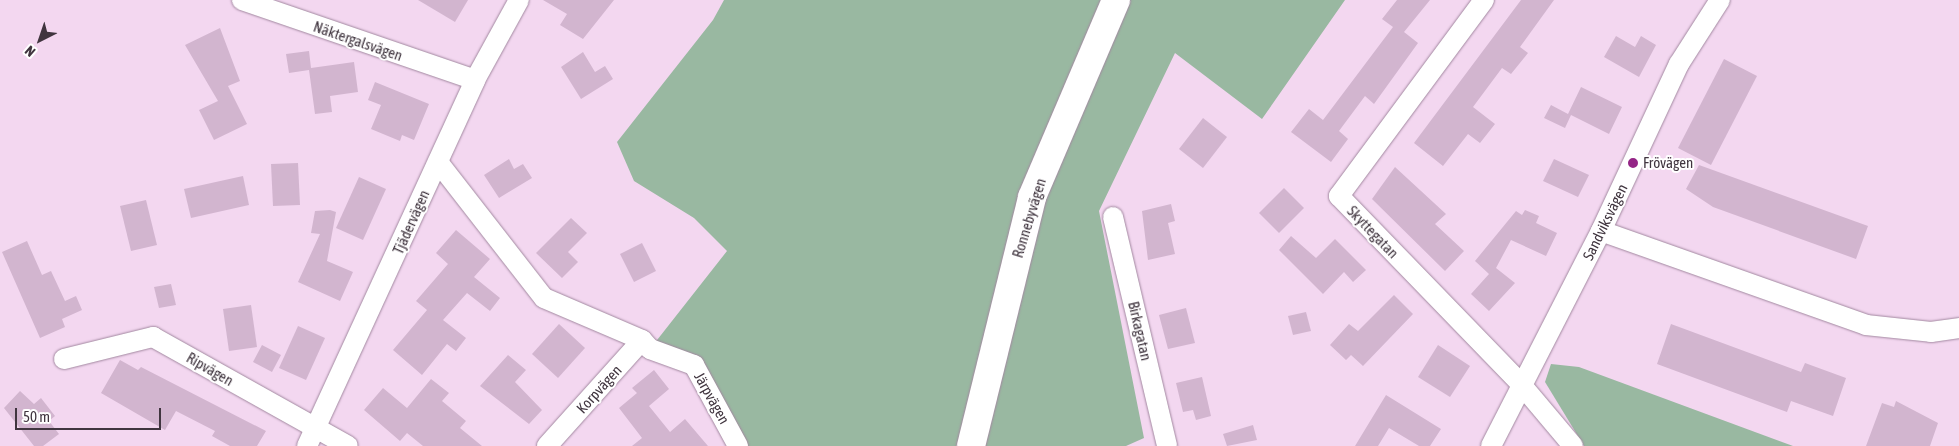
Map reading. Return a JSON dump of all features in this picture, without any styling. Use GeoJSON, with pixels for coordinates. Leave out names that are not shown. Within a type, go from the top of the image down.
{"type":"FeatureCollection","features":[{"type":"Feature","properties":{"kind":"main road","name":"Ronnebyvägen"},"geometry":{"type":"LineString","coordinates":[[971,446],[1032,197],[1116,0]]}},
{"type":"Feature","properties":{"kind":"street","name":"Näktergalsvägen"},"geometry":{"type":"LineString","coordinates":[[242,0],[475,80]]}},
{"type":"Feature","properties":{"kind":"street","name":"Tjädervägen"},"geometry":{"type":"LineString","coordinates":[[312,438],[475,80],[519,0]]}},
{"type":"Feature","properties":{"kind":"street","name":"Skyttegatan"},"geometry":{"type":"LineString","coordinates":[[1484,0],[1339,196],[1520,383],[1573,446]]}},
{"type":"Feature","properties":{"kind":"street","name":"Sandviksvägen"},"geometry":{"type":"LineString","coordinates":[[1491,446],[1520,383],[1601,231],[1679,64],[1720,0]]}},
{"type":"Feature","properties":{"kind":"street","name":"Järpvägen"},"geometry":{"type":"LineString","coordinates":[[438,162],[544,298],[694,365],[738,446]]}},
{"type":"Feature","properties":{"kind":"street","name":"Birkagatan"},"geometry":{"type":"LineString","coordinates":[[1113,217],[1167,446]]}},
{"type":"Feature","properties":{"kind":"street"},"geometry":{"type":"LineString","coordinates":[[1601,231],[1866,325],[1930,332],[1959,328]]}},
{"type":"Feature","properties":{"kind":"street","name":"Ripvägen"},"geometry":{"type":"LineString","coordinates":[[64,359],[153,337],[312,438],[348,446]]}},
{"type":"Feature","properties":{"kind":"street","name":"Korpvägen"},"geometry":{"type":"LineString","coordinates":[[547,446],[646,344]]}},
{"type":"Feature","properties":{"kind":"green space"},"geometry":{"type":"Polygon","coordinates":[[[724,0],[1345,0],[1262,119],[1175,53],[1099,211],[1144,438],[1126,446],[738,446],[694,365],[650,349],[727,251],[694,218],[634,181],[617,142],[713,20],[724,0]]]}},
{"type":"Feature","properties":{"kind":"green space"},"geometry":{"type":"Polygon","coordinates":[[[1551,364],[1579,367],[1793,446],[1584,446],[1545,382],[1551,364]]]}},
{"type":"Feature","properties":{"kind":"building"},"geometry":{"type":"Polygon","coordinates":[[[418,0],[468,0],[455,22],[418,0]]]}},
{"type":"Feature","properties":{"kind":"building"},"geometry":{"type":"Polygon","coordinates":[[[543,0],[614,0],[583,39],[560,25],[567,14],[543,0]]]}},
{"type":"Feature","properties":{"kind":"building"},"geometry":{"type":"Polygon","coordinates":[[[1397,0],[1430,0],[1404,32],[1418,43],[1374,104],[1365,96],[1339,131],[1348,139],[1331,162],[1291,132],[1309,109],[1323,120],[1393,27],[1382,19],[1397,0]]]}},
{"type":"Feature","properties":{"kind":"building"},"geometry":{"type":"Polygon","coordinates":[[[1521,0],[1554,0],[1520,47],[1528,53],[1511,74],[1502,68],[1473,107],[1495,124],[1480,143],[1468,134],[1443,166],[1414,143],[1521,0]]]}},
{"type":"Feature","properties":{"kind":"building"},"geometry":{"type":"Polygon","coordinates":[[[220,28],[240,81],[228,86],[247,124],[214,140],[199,110],[218,101],[185,45],[220,28]]]}},
{"type":"Feature","properties":{"kind":"building"},"geometry":{"type":"Polygon","coordinates":[[[1616,36],[1635,47],[1641,36],[1656,45],[1639,77],[1604,57],[1616,36]]]}},
{"type":"Feature","properties":{"kind":"building"},"geometry":{"type":"Polygon","coordinates":[[[309,51],[311,68],[354,62],[358,92],[330,96],[332,112],[315,114],[309,70],[289,73],[286,54],[309,51]]]}},
{"type":"Feature","properties":{"kind":"building"},"geometry":{"type":"Polygon","coordinates":[[[583,52],[595,72],[605,66],[613,79],[581,99],[561,67],[583,52]]]}},
{"type":"Feature","properties":{"kind":"building"},"geometry":{"type":"Polygon","coordinates":[[[1724,59],[1757,76],[1711,165],[1678,148],[1724,59]]]}},
{"type":"Feature","properties":{"kind":"building"},"geometry":{"type":"Polygon","coordinates":[[[375,82],[429,104],[414,140],[402,135],[400,141],[371,129],[381,105],[368,100],[375,82]]]}},
{"type":"Feature","properties":{"kind":"building"},"geometry":{"type":"Polygon","coordinates":[[[1581,87],[1622,107],[1609,134],[1571,115],[1565,128],[1544,118],[1551,105],[1568,114],[1581,87]]]}},
{"type":"Feature","properties":{"kind":"building"},"geometry":{"type":"Polygon","coordinates":[[[1203,118],[1227,137],[1203,168],[1179,149],[1203,118]]]}},
{"type":"Feature","properties":{"kind":"building"},"geometry":{"type":"Polygon","coordinates":[[[509,159],[514,169],[523,164],[532,178],[499,198],[484,175],[509,159]]]}},
{"type":"Feature","properties":{"kind":"building"},"geometry":{"type":"Polygon","coordinates":[[[1554,159],[1589,175],[1578,197],[1543,181],[1554,159]]]}},
{"type":"Feature","properties":{"kind":"building"},"geometry":{"type":"Polygon","coordinates":[[[298,163],[300,205],[273,206],[271,164],[298,163]]]}},
{"type":"Feature","properties":{"kind":"building"},"geometry":{"type":"Polygon","coordinates":[[[1699,165],[1868,226],[1856,259],[1713,207],[1686,189],[1699,165]]]}},
{"type":"Feature","properties":{"kind":"building"},"geometry":{"type":"Polygon","coordinates":[[[1395,167],[1446,214],[1435,224],[1464,251],[1445,271],[1372,199],[1395,167]]]}},
{"type":"Feature","properties":{"kind":"building"},"geometry":{"type":"Polygon","coordinates":[[[243,176],[249,205],[191,218],[184,189],[243,176]]]}},
{"type":"Feature","properties":{"kind":"building"},"geometry":{"type":"Polygon","coordinates":[[[359,177],[386,189],[363,240],[336,228],[359,177]]]}},
{"type":"Feature","properties":{"kind":"building"},"geometry":{"type":"Polygon","coordinates":[[[1284,188],[1304,208],[1279,233],[1259,213],[1284,188]]]}},
{"type":"Feature","properties":{"kind":"building"},"geometry":{"type":"Polygon","coordinates":[[[146,200],[157,245],[131,251],[120,206],[146,200]]]}},
{"type":"Feature","properties":{"kind":"building"},"geometry":{"type":"Polygon","coordinates":[[[1171,204],[1175,221],[1168,223],[1175,254],[1148,260],[1142,211],[1171,204]]]}},
{"type":"Feature","properties":{"kind":"building"},"geometry":{"type":"Polygon","coordinates":[[[330,210],[336,212],[327,261],[353,272],[340,301],[298,282],[320,234],[311,233],[315,211],[330,210]]]}},
{"type":"Feature","properties":{"kind":"building"},"geometry":{"type":"Polygon","coordinates":[[[1525,210],[1539,216],[1536,223],[1557,233],[1546,256],[1511,240],[1496,268],[1515,283],[1489,311],[1471,294],[1489,274],[1475,261],[1516,211],[1522,215],[1525,210]]]}},
{"type":"Feature","properties":{"kind":"building"},"geometry":{"type":"Polygon","coordinates":[[[571,218],[587,233],[568,252],[578,262],[562,278],[536,253],[571,218]]]}},
{"type":"Feature","properties":{"kind":"building"},"geometry":{"type":"Polygon","coordinates":[[[456,230],[490,259],[474,277],[500,298],[490,311],[467,293],[443,320],[466,338],[456,351],[447,344],[422,375],[393,350],[427,310],[416,301],[448,264],[436,253],[456,230]]]}},
{"type":"Feature","properties":{"kind":"building"},"geometry":{"type":"Polygon","coordinates":[[[1291,236],[1316,258],[1335,239],[1366,270],[1353,282],[1344,272],[1323,294],[1279,250],[1291,236]]]}},
{"type":"Feature","properties":{"kind":"building"},"geometry":{"type":"Polygon","coordinates":[[[27,241],[42,275],[51,271],[65,301],[76,296],[82,310],[62,319],[65,327],[40,338],[2,252],[27,241]]]}},
{"type":"Feature","properties":{"kind":"building"},"geometry":{"type":"Polygon","coordinates":[[[642,243],[656,271],[634,282],[620,254],[642,243]]]}},
{"type":"Feature","properties":{"kind":"building"},"geometry":{"type":"Polygon","coordinates":[[[171,284],[176,305],[159,308],[154,287],[171,284]]]}},
{"type":"Feature","properties":{"kind":"building"},"geometry":{"type":"Polygon","coordinates":[[[1394,295],[1413,314],[1363,366],[1351,355],[1346,360],[1330,345],[1349,324],[1358,331],[1394,295]]]}},
{"type":"Feature","properties":{"kind":"building"},"geometry":{"type":"Polygon","coordinates":[[[251,305],[257,347],[229,351],[223,309],[251,305]]]}},
{"type":"Feature","properties":{"kind":"building"},"geometry":{"type":"Polygon","coordinates":[[[1186,308],[1195,343],[1168,349],[1159,315],[1186,308]]]}},
{"type":"Feature","properties":{"kind":"building"},"geometry":{"type":"Polygon","coordinates":[[[1306,312],[1311,331],[1293,335],[1288,316],[1306,312]]]}},
{"type":"Feature","properties":{"kind":"building"},"geometry":{"type":"Polygon","coordinates":[[[559,324],[585,348],[558,378],[532,354],[559,324]]]}},
{"type":"Feature","properties":{"kind":"building"},"geometry":{"type":"Polygon","coordinates":[[[1671,324],[1801,372],[1805,363],[1846,378],[1833,416],[1791,401],[1787,412],[1657,364],[1671,324]]]}},
{"type":"Feature","properties":{"kind":"building"},"geometry":{"type":"Polygon","coordinates":[[[298,326],[325,338],[306,380],[279,368],[298,326]]]}},
{"type":"Feature","properties":{"kind":"building"},"geometry":{"type":"Polygon","coordinates":[[[262,345],[281,355],[272,372],[253,362],[262,345]]]}},
{"type":"Feature","properties":{"kind":"building"},"geometry":{"type":"Polygon","coordinates":[[[1438,345],[1470,366],[1450,397],[1418,377],[1438,345]]]}},
{"type":"Feature","properties":{"kind":"building"},"geometry":{"type":"Polygon","coordinates":[[[508,355],[526,370],[515,382],[542,410],[529,424],[480,386],[508,355]]]}},
{"type":"Feature","properties":{"kind":"building"},"geometry":{"type":"Polygon","coordinates":[[[120,360],[138,370],[141,367],[266,431],[257,446],[230,446],[212,436],[215,431],[176,411],[165,430],[101,393],[120,360]]]}},
{"type":"Feature","properties":{"kind":"building"},"geometry":{"type":"Polygon","coordinates":[[[654,370],[669,389],[649,406],[670,432],[685,419],[708,446],[632,446],[642,438],[619,408],[637,393],[632,388],[654,370]]]}},
{"type":"Feature","properties":{"kind":"building"},"geometry":{"type":"Polygon","coordinates":[[[1202,377],[1211,416],[1196,420],[1193,410],[1183,412],[1176,383],[1202,377]]]}},
{"type":"Feature","properties":{"kind":"building"},"geometry":{"type":"Polygon","coordinates":[[[431,379],[449,393],[442,401],[466,421],[460,428],[482,446],[423,446],[407,433],[400,441],[364,410],[383,388],[407,408],[431,379]]]}},
{"type":"Feature","properties":{"kind":"building"},"geometry":{"type":"Polygon","coordinates":[[[20,391],[34,404],[41,398],[55,416],[49,421],[59,434],[43,446],[34,446],[4,408],[20,391]]]}},
{"type":"Feature","properties":{"kind":"building"},"geometry":{"type":"Polygon","coordinates":[[[1386,395],[1441,429],[1430,446],[1419,446],[1389,428],[1378,446],[1355,446],[1386,395]]]}},
{"type":"Feature","properties":{"kind":"building"},"geometry":{"type":"Polygon","coordinates":[[[1896,401],[1938,423],[1930,446],[1866,446],[1882,403],[1894,407],[1896,401]]]}},
{"type":"Feature","properties":{"kind":"building"},"geometry":{"type":"Polygon","coordinates":[[[1253,425],[1257,440],[1227,446],[1223,434],[1253,425]]]}},
{"type":"Feature","properties":{"kind":"place","name":"Frövägen"},"geometry":{"type":"Point","coordinates":[1633,163]}}]}
